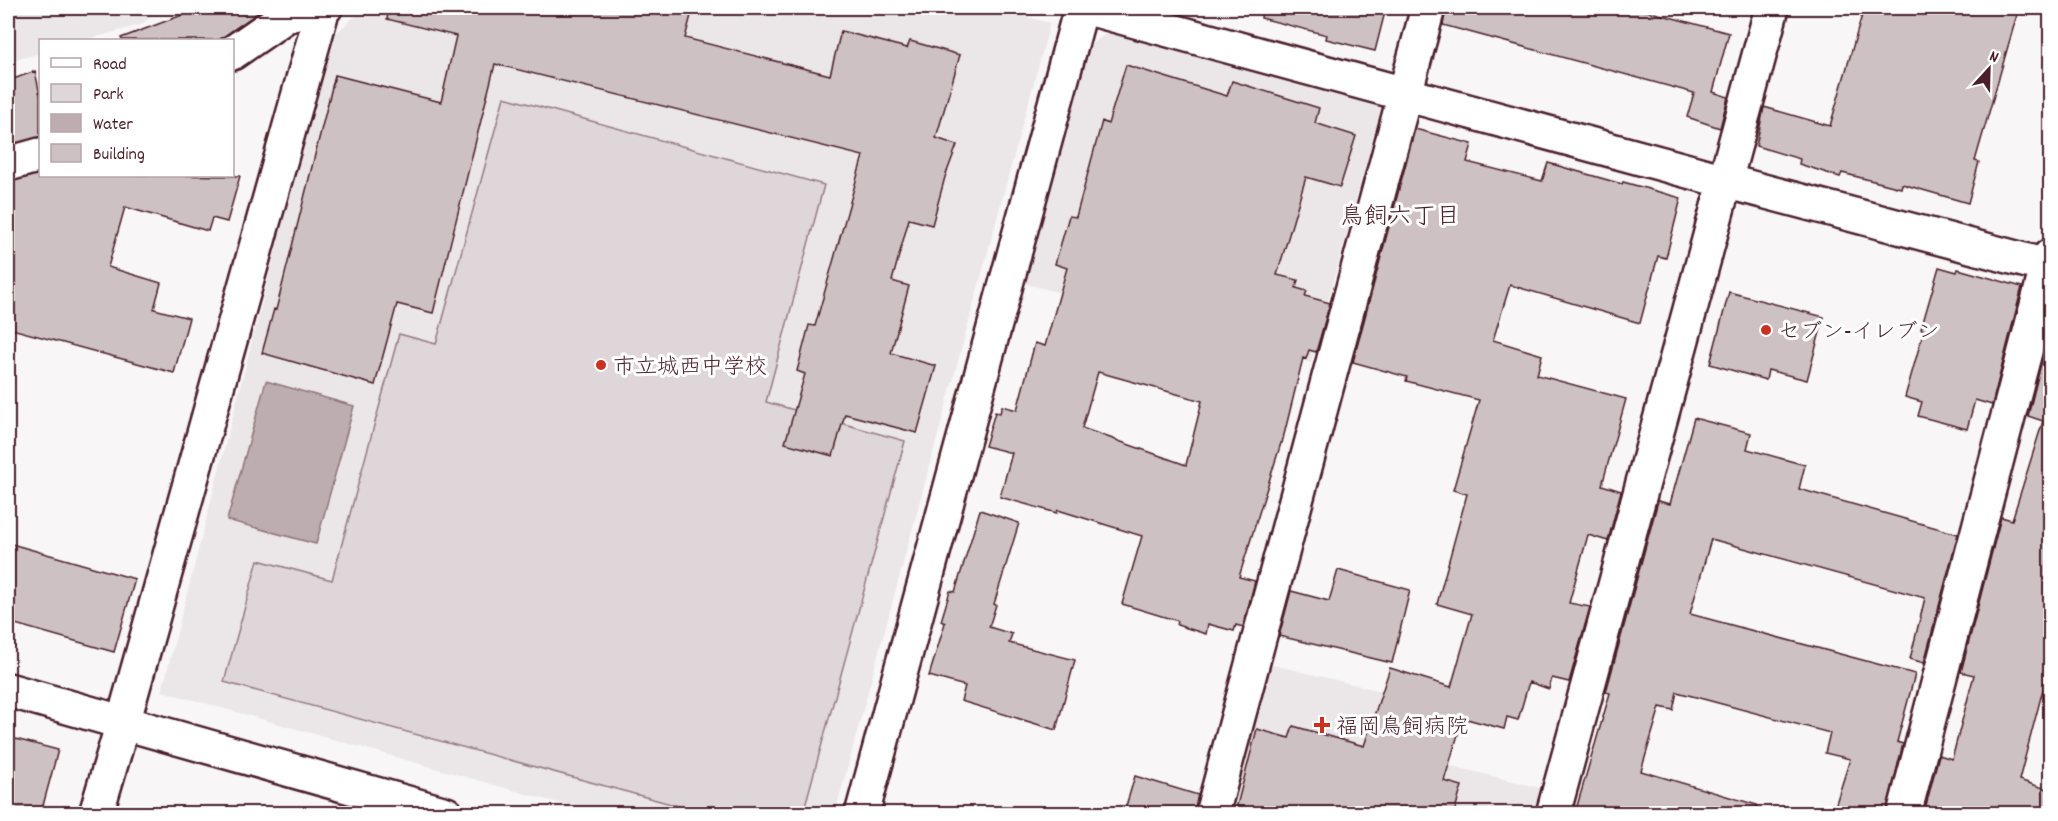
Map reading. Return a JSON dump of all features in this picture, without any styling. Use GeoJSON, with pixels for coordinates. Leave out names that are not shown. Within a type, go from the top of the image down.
{"type":"FeatureCollection","features":[{"type":"Feature","properties":{"kind":"street"},"geometry":{"type":"LineString","coordinates":[[96,813],[324,8],[287,15],[234,52]]}},
{"type":"Feature","properties":{"kind":"street"},"geometry":{"type":"LineString","coordinates":[[862,813],[1081,8]]}},
{"type":"Feature","properties":{"kind":"street"},"geometry":{"type":"LineString","coordinates":[[1088,8],[1725,181],[2050,263],[1904,813]]}},
{"type":"Feature","properties":{"kind":"street"},"geometry":{"type":"LineString","coordinates":[[1212,813],[1428,8]]}},
{"type":"Feature","properties":{"kind":"street"},"geometry":{"type":"LineString","coordinates":[[1552,813],[1772,8]]}},
{"type":"Feature","properties":{"kind":"street"},"geometry":{"type":"LineString","coordinates":[[8,164],[39,155]]}},
{"type":"Feature","properties":{"kind":"street"},"geometry":{"type":"LineString","coordinates":[[8,690],[446,813]]}},
{"type":"Feature","properties":{"kind":"shaded area"},"geometry":{"type":"Polygon","coordinates":[[[8,8],[163,8],[140,25],[89,39],[39,39],[39,53],[8,62],[8,8]]]}},
{"type":"Feature","properties":{"kind":"shaded area","name":"市立城西中学校"},"geometry":{"type":"Polygon","coordinates":[[[364,8],[992,8],[1050,23],[835,813],[594,813],[162,691],[330,39],[364,8]]]}},
{"type":"Feature","properties":{"kind":"shaded area"},"geometry":{"type":"Polygon","coordinates":[[[1113,29],[1382,104],[1311,363],[1020,282],[1084,49],[1113,29]]]}},
{"type":"Feature","properties":{"kind":"shaded area","name":"福岡鳥飼病院"},"geometry":{"type":"Polygon","coordinates":[[[1257,661],[1410,698],[1395,752],[1544,789],[1537,813],[1221,814],[1257,661]]]}},
{"type":"Feature","properties":{"kind":"green space"},"geometry":{"type":"Polygon","coordinates":[[[504,97],[824,185],[766,402],[905,441],[803,813],[704,813],[224,682],[258,560],[332,580],[399,334],[436,344],[504,97]]]}},
{"type":"Feature","properties":{"kind":"water"},"geometry":{"type":"Polygon","coordinates":[[[266,381],[354,406],[316,544],[227,520],[266,381]]]}},
{"type":"Feature","properties":{"kind":"building"},"geometry":{"type":"Polygon","coordinates":[[[201,8],[265,8],[220,39],[121,38],[201,8]]]}},
{"type":"Feature","properties":{"kind":"building"},"geometry":{"type":"Polygon","coordinates":[[[389,8],[693,8],[685,38],[830,75],[841,31],[907,48],[910,41],[960,55],[936,138],[957,145],[945,177],[932,225],[909,219],[892,281],[909,286],[891,353],[936,366],[917,433],[845,414],[833,456],[785,443],[805,374],[797,371],[809,325],[815,326],[863,156],[495,64],[433,313],[397,304],[375,385],[262,353],[274,309],[276,310],[335,75],[441,102],[456,36],[387,19],[389,8]]]}},
{"type":"Feature","properties":{"kind":"building"},"geometry":{"type":"Polygon","coordinates":[[[1262,8],[1386,8],[1375,51],[1326,39],[1327,35],[1261,18],[1262,8]]]}},
{"type":"Feature","properties":{"kind":"building"},"geometry":{"type":"Polygon","coordinates":[[[1446,8],[1636,8],[1729,33],[1713,92],[1728,97],[1720,128],[1687,117],[1694,93],[1443,25],[1446,8]]]}},
{"type":"Feature","properties":{"kind":"building"},"geometry":{"type":"Polygon","coordinates":[[[1864,8],[2019,8],[1975,161],[1979,162],[1968,203],[1902,184],[1901,188],[1842,173],[1840,177],[1799,164],[1800,159],[1756,146],[1764,107],[1830,126],[1864,8]]]}},
{"type":"Feature","properties":{"kind":"building"},"geometry":{"type":"Polygon","coordinates":[[[1126,65],[1227,96],[1232,81],[1319,108],[1315,123],[1356,136],[1340,187],[1306,177],[1277,275],[1298,280],[1296,288],[1307,291],[1305,296],[1330,303],[1316,352],[1309,350],[1306,359],[1303,358],[1282,443],[1239,577],[1255,581],[1243,627],[1236,625],[1234,631],[1208,624],[1206,634],[1177,625],[1178,621],[1122,604],[1142,536],[1058,510],[1057,513],[1000,497],[1012,453],[985,446],[995,412],[1000,413],[1002,406],[1017,410],[1035,343],[1045,346],[1067,268],[1055,264],[1069,216],[1076,217],[1102,121],[1108,124],[1126,65]],[[1098,372],[1082,428],[1186,465],[1202,401],[1098,372]]]}},
{"type":"Feature","properties":{"kind":"building"},"geometry":{"type":"Polygon","coordinates":[[[35,71],[39,90],[39,137],[8,145],[8,81],[35,71]]]}},
{"type":"Feature","properties":{"kind":"building"},"geometry":{"type":"Polygon","coordinates":[[[1415,129],[1472,144],[1467,162],[1542,181],[1548,163],[1681,198],[1666,258],[1658,256],[1640,323],[1510,285],[1493,340],[1542,355],[1537,375],[1626,399],[1602,485],[1621,491],[1608,541],[1588,535],[1569,603],[1590,607],[1569,682],[1552,678],[1549,689],[1529,682],[1518,720],[1507,717],[1504,729],[1463,718],[1444,781],[1462,786],[1454,813],[1235,813],[1257,729],[1289,738],[1293,726],[1364,746],[1390,668],[1451,687],[1472,614],[1437,604],[1467,494],[1453,490],[1479,400],[1406,381],[1407,377],[1353,362],[1415,129]]]}},
{"type":"Feature","properties":{"kind":"building"},"geometry":{"type":"Polygon","coordinates":[[[39,174],[39,177],[240,176],[227,222],[212,218],[208,231],[125,207],[108,267],[161,283],[154,309],[189,318],[174,373],[8,328],[8,182],[39,174]]]}},
{"type":"Feature","properties":{"kind":"building"},"geometry":{"type":"Polygon","coordinates":[[[1939,267],[1957,272],[1958,269],[2022,287],[1992,405],[1975,400],[1967,429],[1918,416],[1922,402],[1905,397],[1939,267]]]}},
{"type":"Feature","properties":{"kind":"building"},"geometry":{"type":"Polygon","coordinates":[[[1729,292],[1824,317],[1807,380],[1768,370],[1766,380],[1710,364],[1729,292]]]}},
{"type":"Feature","properties":{"kind":"building"},"geometry":{"type":"Polygon","coordinates":[[[2050,328],[2050,663],[2019,780],[2050,790],[2050,813],[1924,813],[1939,755],[1952,759],[1974,675],[1961,672],[2001,517],[2012,520],[2043,421],[2028,416],[2050,328]]]}},
{"type":"Feature","properties":{"kind":"building"},"geometry":{"type":"Polygon","coordinates":[[[1694,418],[1751,433],[1747,449],[1805,465],[1799,489],[1958,534],[1924,663],[1910,659],[1925,598],[1711,539],[1690,614],[1915,674],[1897,742],[1903,744],[1886,813],[1833,813],[1850,759],[1825,753],[1830,733],[1677,692],[1673,710],[1660,707],[1641,771],[1757,805],[1756,813],[1575,813],[1610,693],[1606,692],[1658,501],[1670,504],[1694,418]]]}},
{"type":"Feature","properties":{"kind":"building"},"geometry":{"type":"Polygon","coordinates":[[[980,510],[1019,523],[989,627],[1012,634],[1009,643],[1075,660],[1056,730],[961,701],[965,686],[929,676],[945,623],[941,621],[950,591],[955,592],[980,510]]]}},
{"type":"Feature","properties":{"kind":"building"},"geometry":{"type":"Polygon","coordinates":[[[8,543],[135,579],[114,652],[8,622],[8,543]]]}},
{"type":"Feature","properties":{"kind":"building"},"geometry":{"type":"Polygon","coordinates":[[[1338,570],[1410,590],[1392,663],[1279,636],[1291,591],[1329,601],[1338,570]]]}},
{"type":"Feature","properties":{"kind":"building"},"geometry":{"type":"Polygon","coordinates":[[[8,737],[58,750],[41,813],[8,813],[8,737]]]}},
{"type":"Feature","properties":{"kind":"building"},"geometry":{"type":"Polygon","coordinates":[[[1135,776],[1198,795],[1194,813],[1124,813],[1135,776]]]}},
{"type":"Feature","properties":{"kind":"place","name":"セブン-イレブン"},"geometry":{"type":"Point","coordinates":[1766,330]}},
{"type":"Feature","properties":{"kind":"place","name":"市立城西中学校"},"geometry":{"type":"Point","coordinates":[601,365]}},
{"type":"Feature","properties":{"kind":"place","name":"福岡鳥飼病院"},"geometry":{"type":"Point","coordinates":[1322,725]}},
{"type":"Feature","properties":{"kind":"district","name":"鳥飼六丁目"},"geometry":{"type":"Point","coordinates":[1400,215]}}]}
